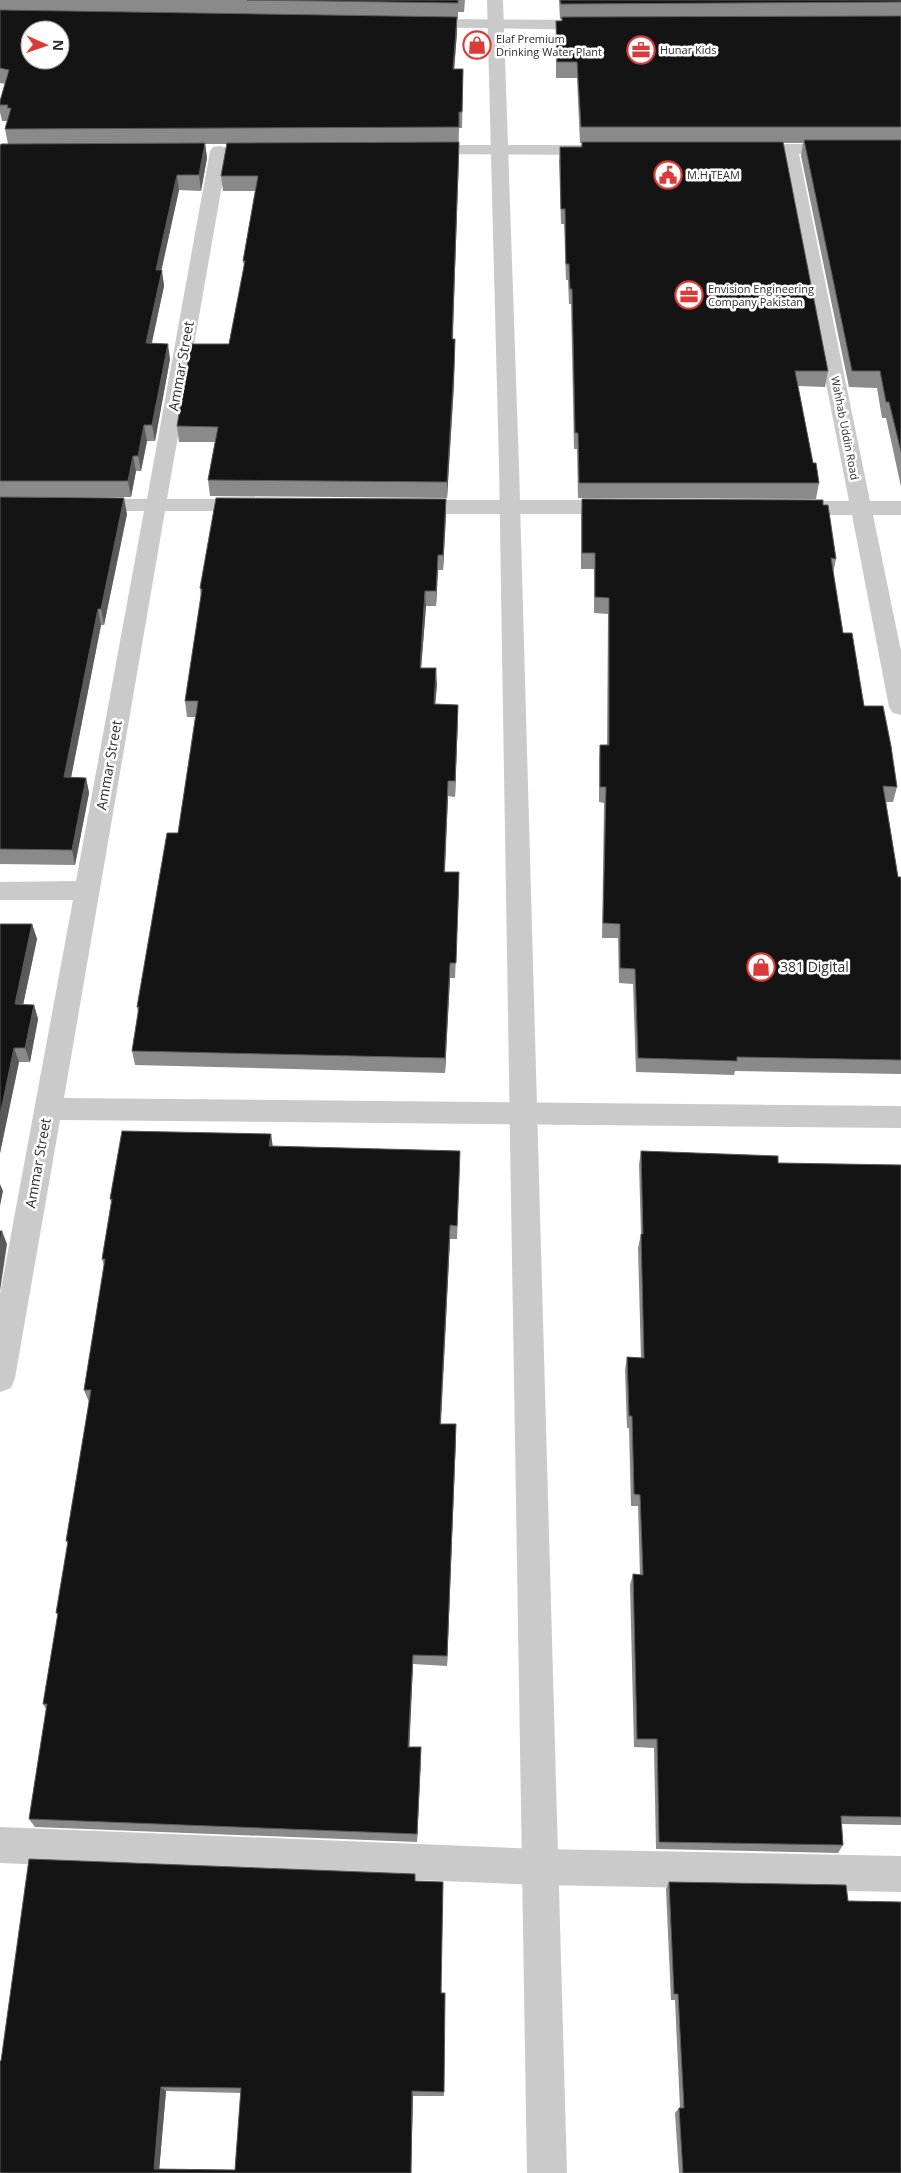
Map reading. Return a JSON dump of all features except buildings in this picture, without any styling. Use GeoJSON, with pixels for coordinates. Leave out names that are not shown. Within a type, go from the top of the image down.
{"type":"FeatureCollection","features":[{"type":"Feature","properties":{"kind":"street"},"geometry":{"type":"LineString","coordinates":[[408,24],[495,13],[612,24]]}},
{"type":"Feature","properties":{"kind":"street"},"geometry":{"type":"LineString","coordinates":[[495,13],[510,507],[547,2173]]}},
{"type":"Feature","properties":{"kind":"street"},"geometry":{"type":"LineString","coordinates":[[729,149],[901,149]]}},
{"type":"Feature","properties":{"kind":"street","name":"Wahhab Uddin Road"},"geometry":{"type":"LineString","coordinates":[[789,149],[901,706]]}},
{"type":"Feature","properties":{"kind":"street"},"geometry":{"type":"LineString","coordinates":[[409,150],[619,150]]}},
{"type":"Feature","properties":{"kind":"street","name":"Ammar Street"},"geometry":{"type":"LineString","coordinates":[[0,1378],[219,151]]}},
{"type":"Feature","properties":{"kind":"street"},"geometry":{"type":"LineString","coordinates":[[68,505],[274,506]]}},
{"type":"Feature","properties":{"kind":"street"},"geometry":{"type":"LineString","coordinates":[[392,506],[636,507]]}},
{"type":"Feature","properties":{"kind":"street"},"geometry":{"type":"LineString","coordinates":[[773,508],[901,508]]}},
{"type":"Feature","properties":{"kind":"street"},"geometry":{"type":"LineString","coordinates":[[0,891],[87,890]]}},
{"type":"Feature","properties":{"kind":"street"},"geometry":{"type":"LineString","coordinates":[[48,1108],[901,1117]]}},
{"type":"Feature","properties":{"kind":"street"},"geometry":{"type":"LineString","coordinates":[[0,1845],[540,1867],[901,1874]]}},
{"type":"Feature","properties":{"kind":"place","name":"Elaf Premium Drinking Water Plant"},"geometry":{"type":"Point","coordinates":[477,45]}},
{"type":"Feature","properties":{"kind":"place","name":"Hunar Kids"},"geometry":{"type":"Point","coordinates":[641,50]}},
{"type":"Feature","properties":{"kind":"place","name":"M.H TEAM"},"geometry":{"type":"Point","coordinates":[668,175]}},
{"type":"Feature","properties":{"kind":"place","name":"Envision Engineering Company Pakistan"},"geometry":{"type":"Point","coordinates":[689,295]}},
{"type":"Feature","properties":{"kind":"place","name":"381 Digital"},"geometry":{"type":"Point","coordinates":[761,967]}}]}
